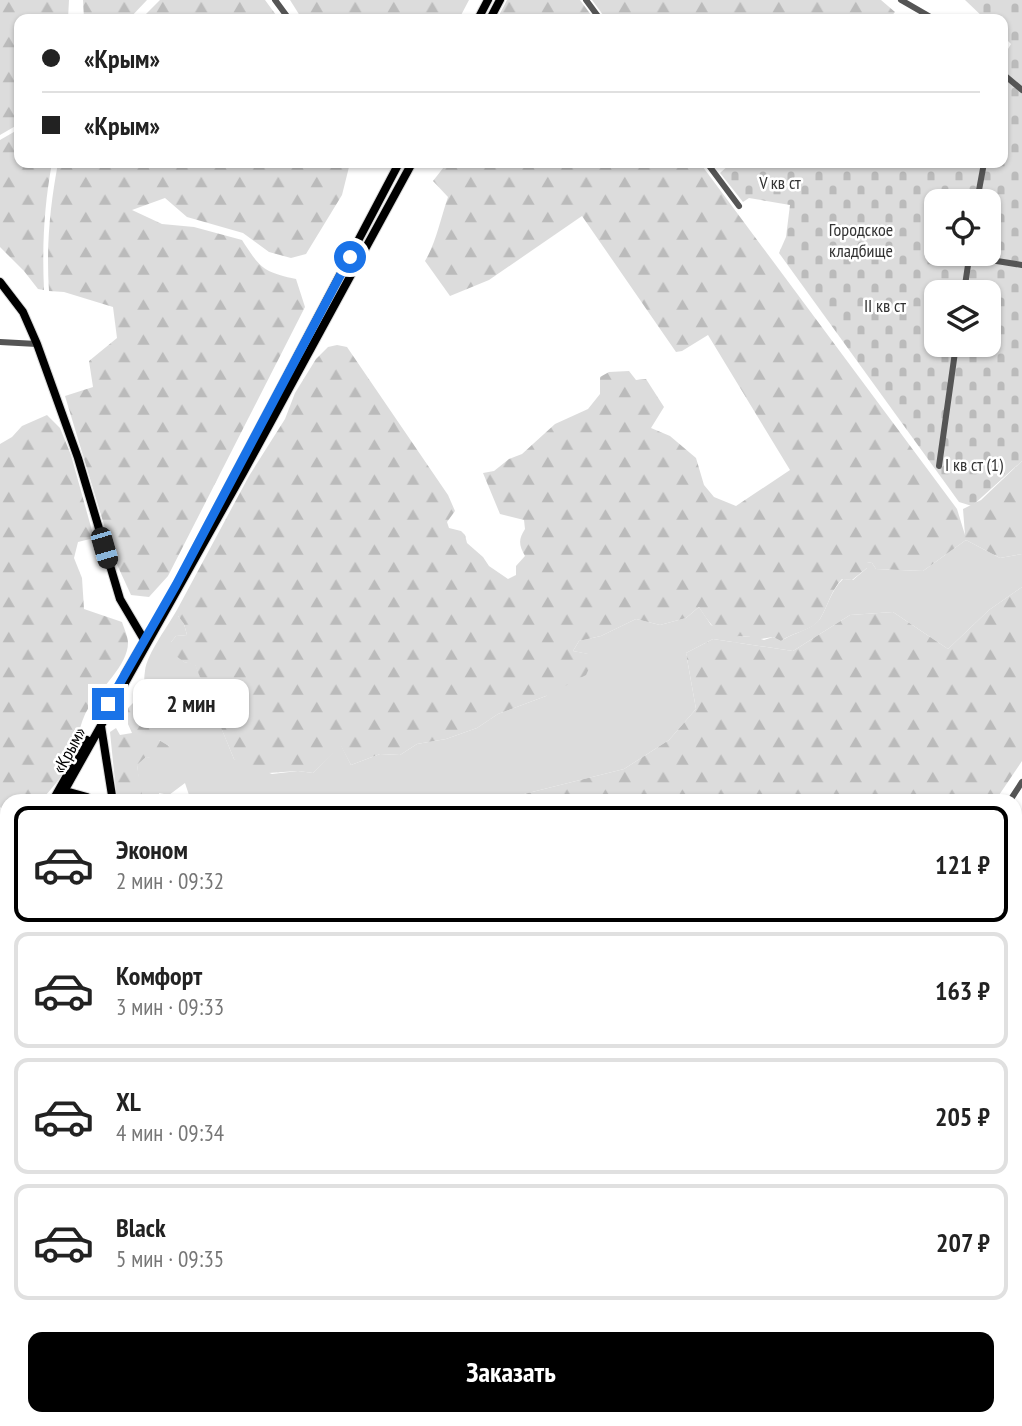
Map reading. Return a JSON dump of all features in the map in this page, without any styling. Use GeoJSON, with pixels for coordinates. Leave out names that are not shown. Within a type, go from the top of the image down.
{"type":"FeatureCollection","features":[{"type":"Feature","properties":{"kind":"main road","name":"«Крым»"},"geometry":{"type":"LineString","coordinates":[[61,794],[146,643],[395,168]]}},
{"type":"Feature","properties":{"kind":"main road"},"geometry":{"type":"LineString","coordinates":[[401,168],[406,173]]}},
{"type":"Feature","properties":{"kind":"main road","name":"«Крым»"},"geometry":{"type":"LineString","coordinates":[[59,794],[101,726],[409,168]]}},
{"type":"Feature","properties":{"kind":"main road"},"geometry":{"type":"LineString","coordinates":[[0,282],[23,312],[37,344],[78,458],[120,599],[146,643]]}},
{"type":"Feature","properties":{"kind":"main road"},"geometry":{"type":"LineString","coordinates":[[101,726],[112,794]]}},
{"type":"Feature","properties":{"kind":"main road"},"geometry":{"type":"LineString","coordinates":[[62,790],[76,794]]}},
{"type":"Feature","properties":{"kind":"street"},"geometry":{"type":"LineString","coordinates":[[901,0],[924,14]]}},
{"type":"Feature","properties":{"kind":"street"},"geometry":{"type":"LineString","coordinates":[[910,7],[916,0]]}},
{"type":"Feature","properties":{"kind":"street"},"geometry":{"type":"LineString","coordinates":[[1008,78],[1022,90]]}},
{"type":"Feature","properties":{"kind":"street"},"geometry":{"type":"LineString","coordinates":[[710,168],[739,206]]}},
{"type":"Feature","properties":{"kind":"street"},"geometry":{"type":"LineString","coordinates":[[979,189],[983,168]]}},
{"type":"Feature","properties":{"kind":"street"},"geometry":{"type":"LineString","coordinates":[[1001,262],[1022,265]]}},
{"type":"Feature","properties":{"kind":"street"},"geometry":{"type":"LineString","coordinates":[[0,342],[37,344]]}},
{"type":"Feature","properties":{"kind":"street"},"geometry":{"type":"LineString","coordinates":[[939,466],[954,357]]}},
{"type":"Feature","properties":{"kind":"green space"},"geometry":{"type":"Polygon","coordinates":[[[0,0],[69,0],[68,14],[14,14],[14,127],[0,135],[0,0]]]}},
{"type":"Feature","properties":{"kind":"green space"},"geometry":{"type":"Polygon","coordinates":[[[83,0],[147,0],[134,14],[84,14],[83,0]]]}},
{"type":"Feature","properties":{"kind":"green space"},"geometry":{"type":"Polygon","coordinates":[[[160,0],[265,0],[275,14],[146,14],[160,0]]]}},
{"type":"Feature","properties":{"kind":"green space"},"geometry":{"type":"Polygon","coordinates":[[[290,0],[469,0],[462,14],[299,14],[290,0]]]}},
{"type":"Feature","properties":{"kind":"green space"},"geometry":{"type":"Polygon","coordinates":[[[507,0],[580,0],[590,14],[500,14],[507,0]]]}},
{"type":"Feature","properties":{"kind":"green space"},"geometry":{"type":"Polygon","coordinates":[[[592,0],[881,0],[895,12],[893,14],[602,14],[592,0]]]}},
{"type":"Feature","properties":{"kind":"green space","name":"Городское кладбище"},"geometry":{"type":"Polygon","coordinates":[[[965,0],[1022,0],[1022,461],[972,506],[959,502],[779,253],[786,237],[790,205],[749,198],[743,202],[720,173],[726,168],[1008,168],[1008,49],[1011,44],[1008,41],[1008,14],[980,14],[965,0]]]}},
{"type":"Feature","properties":{"kind":"green space"},"geometry":{"type":"Polygon","coordinates":[[[14,132],[14,168],[51,168],[44,226],[44,290],[38,289],[0,247],[0,140],[14,132]]]}},
{"type":"Feature","properties":{"kind":"green space"},"geometry":{"type":"Polygon","coordinates":[[[57,168],[349,168],[342,195],[306,254],[291,258],[269,252],[243,233],[187,217],[165,198],[132,210],[162,224],[194,227],[242,240],[263,267],[276,274],[296,279],[305,307],[168,576],[149,597],[131,595],[114,558],[65,396],[93,387],[89,361],[117,338],[113,307],[64,292],[49,291],[49,227],[57,168]]]}},
{"type":"Feature","properties":{"kind":"green space"},"geometry":{"type":"Polygon","coordinates":[[[443,168],[704,168],[957,509],[965,535],[963,509],[981,500],[1022,461],[1022,554],[1000,558],[966,540],[923,571],[876,569],[872,563],[867,562],[867,568],[852,580],[842,579],[817,623],[781,641],[773,637],[754,640],[750,636],[725,634],[709,622],[699,607],[686,618],[660,625],[636,619],[601,636],[579,641],[573,651],[589,654],[594,658],[586,675],[546,696],[498,714],[477,728],[446,739],[417,744],[400,755],[380,754],[351,765],[341,746],[313,773],[298,771],[254,774],[234,759],[195,665],[184,662],[171,652],[171,642],[176,636],[187,635],[178,616],[178,608],[249,476],[285,419],[295,393],[316,359],[328,347],[347,347],[448,495],[455,511],[447,522],[449,528],[461,531],[467,543],[489,566],[508,579],[516,575],[516,566],[525,556],[520,542],[525,529],[524,520],[500,514],[483,473],[494,471],[509,459],[522,454],[555,424],[588,409],[600,394],[600,377],[609,372],[629,371],[636,380],[646,379],[664,407],[651,428],[670,436],[696,458],[704,485],[714,497],[736,506],[790,470],[708,335],[676,352],[582,216],[489,280],[450,296],[425,261],[448,197],[433,181],[443,168]]]}},
{"type":"Feature","properties":{"kind":"green space"},"geometry":{"type":"Polygon","coordinates":[[[47,415],[60,428],[71,455],[94,538],[78,542],[74,558],[82,578],[84,609],[122,622],[128,643],[119,668],[85,714],[66,768],[46,794],[0,794],[0,444],[12,437],[22,426],[47,415]]]}},
{"type":"Feature","properties":{"kind":"green space"},"geometry":{"type":"Polygon","coordinates":[[[966,540],[1000,558],[1022,554],[1022,587],[989,610],[948,649],[893,612],[850,615],[793,651],[713,639],[686,653],[696,709],[669,740],[624,769],[524,794],[189,794],[185,783],[170,794],[140,794],[137,765],[146,757],[155,758],[169,746],[159,740],[158,723],[147,699],[145,671],[154,648],[178,608],[178,616],[187,635],[176,636],[171,642],[184,662],[195,664],[234,759],[272,774],[298,771],[313,773],[341,745],[351,765],[380,754],[400,755],[417,744],[446,739],[477,728],[498,714],[546,696],[588,654],[573,651],[579,641],[601,636],[636,619],[660,625],[686,618],[699,607],[711,625],[739,637],[751,636],[764,640],[773,637],[781,641],[817,622],[832,593],[843,579],[853,580],[867,568],[867,562],[872,563],[876,569],[923,571],[966,540]]]}},
{"type":"Feature","properties":{"kind":"green space"},"geometry":{"type":"Polygon","coordinates":[[[1022,587],[1022,761],[1000,794],[524,794],[624,769],[669,740],[696,709],[686,653],[713,639],[793,651],[850,615],[893,612],[948,649],[989,610],[1022,587]]]}},
{"type":"Feature","properties":{"kind":"green space"},"geometry":{"type":"Polygon","coordinates":[[[147,698],[152,716],[159,723],[159,740],[169,746],[170,753],[163,761],[146,757],[137,765],[142,794],[116,794],[110,732],[116,728],[120,735],[132,733],[123,713],[134,702],[147,698]]]}},
{"type":"Feature","properties":{"kind":"route"},"geometry":{"type":"LineString","coordinates":[[108,704],[176,585],[350,257]]}},
{"type":"Feature","properties":{"kind":"park label","name":"V кв ст"},"geometry":{"type":"Point","coordinates":[780,182]}},
{"type":"Feature","properties":{"kind":"park label","name":"II кв ст"},"geometry":{"type":"Point","coordinates":[885,305]}},
{"type":"Feature","properties":{"kind":"park label","name":"I кв ст (1)"},"geometry":{"type":"Point","coordinates":[974,464]}}]}
